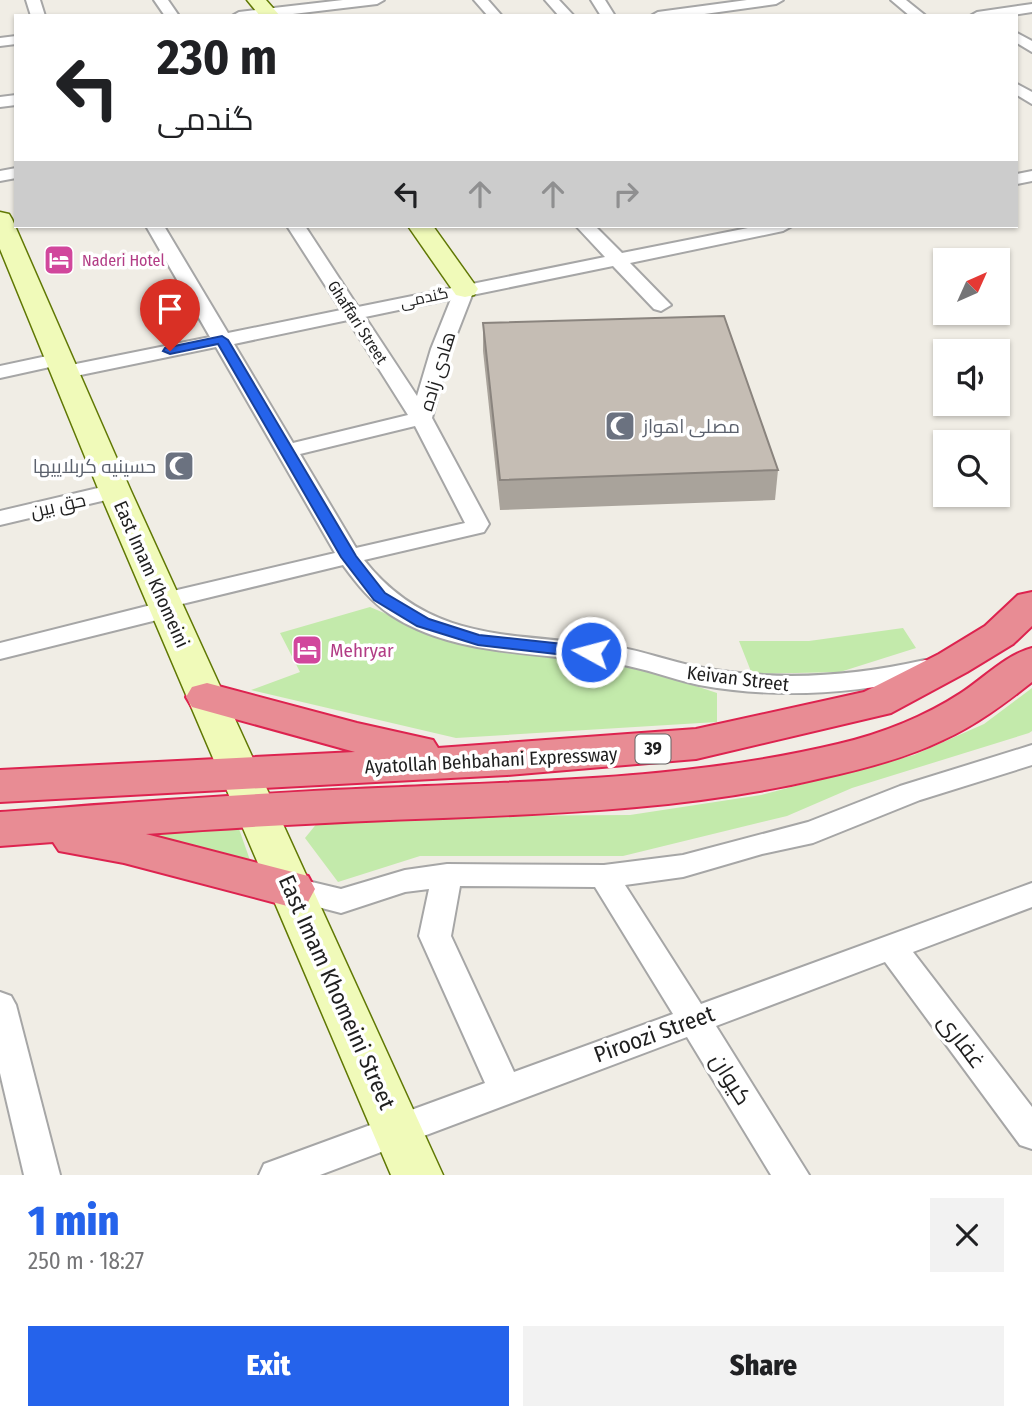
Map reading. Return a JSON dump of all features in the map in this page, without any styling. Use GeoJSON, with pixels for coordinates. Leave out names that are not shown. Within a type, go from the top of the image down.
{"type":"FeatureCollection","features":[{"type":"Feature","properties":{"kind":"highway","name":"Ayatollah Behbahani Expressway"},"geometry":{"type":"LineString","coordinates":[[0,829],[248,791],[507,760],[598,755],[696,744],[876,703],[953,663],[999,635],[1032,604]]}},
{"type":"Feature","properties":{"kind":"highway","name":"Ayatollah Behbahani Expressway"},"geometry":{"type":"LineString","coordinates":[[0,786],[248,791],[604,793],[720,781],[821,764],[912,737],[983,698],[1032,661]]}},
{"type":"Feature","properties":{"kind":"highway"},"geometry":{"type":"LineString","coordinates":[[207,697],[370,741],[432,753],[507,760]]}},
{"type":"Feature","properties":{"kind":"highway"},"geometry":{"type":"LineString","coordinates":[[0,829],[124,846],[290,889]]}},
{"type":"Feature","properties":{"kind":"main road","name":"East Imam Khomeini"},"geometry":{"type":"LineString","coordinates":[[0,219],[115,491],[248,791]]}},
{"type":"Feature","properties":{"kind":"main road"},"geometry":{"type":"LineString","coordinates":[[421,228],[465,289]]}},
{"type":"Feature","properties":{"kind":"main road","name":"East Imam Khomeini Street"},"geometry":{"type":"LineString","coordinates":[[248,791],[417,1175]]}},
{"type":"Feature","properties":{"kind":"street"},"geometry":{"type":"LineString","coordinates":[[481,0],[493,14]]}},
{"type":"Feature","properties":{"kind":"street"},"geometry":{"type":"LineString","coordinates":[[552,0],[566,14]]}},
{"type":"Feature","properties":{"kind":"street"},"geometry":{"type":"LineString","coordinates":[[669,14],[776,0]]}},
{"type":"Feature","properties":{"kind":"street"},"geometry":{"type":"LineString","coordinates":[[898,0],[916,14]]}},
{"type":"Feature","properties":{"kind":"street"},"geometry":{"type":"LineString","coordinates":[[246,14],[265,9],[380,3]]}},
{"type":"Feature","properties":{"kind":"street"},"geometry":{"type":"LineString","coordinates":[[980,13],[1032,8]]}},
{"type":"Feature","properties":{"kind":"street","name":"Keivan Street"},"geometry":{"type":"LineString","coordinates":[[156,228],[349,557],[379,597],[423,622],[478,640],[570,649],[635,659],[698,676],[794,686],[850,684],[953,663]]}},
{"type":"Feature","properties":{"kind":"street","name":"Ghaffari Street"},"geometry":{"type":"LineString","coordinates":[[297,228],[421,418]]}},
{"type":"Feature","properties":{"kind":"street"},"geometry":{"type":"LineString","coordinates":[[586,228],[661,305]]}},
{"type":"Feature","properties":{"kind":"street","name":"گندمی"},"geometry":{"type":"LineString","coordinates":[[0,372],[63,366],[222,340],[773,228]]}},
{"type":"Feature","properties":{"kind":"street","name":"هادی زاده"},"geometry":{"type":"LineString","coordinates":[[349,557],[476,527],[477,524],[421,418],[441,349],[465,289]]}},
{"type":"Feature","properties":{"kind":"street"},"geometry":{"type":"LineString","coordinates":[[287,451],[421,418]]}},
{"type":"Feature","properties":{"kind":"street","name":"حق بین"},"geometry":{"type":"LineString","coordinates":[[0,518],[115,491]]}},
{"type":"Feature","properties":{"kind":"street"},"geometry":{"type":"LineString","coordinates":[[0,651],[349,557]]}},
{"type":"Feature","properties":{"kind":"street"},"geometry":{"type":"LineString","coordinates":[[290,889],[341,901],[405,881],[447,875],[604,876],[683,866],[762,843],[813,832],[910,793],[1032,755]]}},
{"type":"Feature","properties":{"kind":"street"},"geometry":{"type":"LineString","coordinates":[[447,875],[435,936],[505,1090]]}},
{"type":"Feature","properties":{"kind":"street","name":"کیوان"},"geometry":{"type":"LineString","coordinates":[[604,876],[791,1175]]}},
{"type":"Feature","properties":{"kind":"street","name":"Piroozi Street"},"geometry":{"type":"LineString","coordinates":[[277,1175],[1032,895]]}},
{"type":"Feature","properties":{"kind":"street","name":"غفاری"},"geometry":{"type":"LineString","coordinates":[[892,948],[1032,1134]]}},
{"type":"Feature","properties":{"kind":"street"},"geometry":{"type":"LineString","coordinates":[[0,1005],[42,1175]]}},
{"type":"Feature","properties":{"kind":"green space"},"geometry":{"type":"Polygon","coordinates":[[[370,607],[429,632],[504,653],[626,663],[717,693],[717,722],[456,738],[251,690],[300,672],[280,633],[370,607]]]}},
{"type":"Feature","properties":{"kind":"green space"},"geometry":{"type":"Polygon","coordinates":[[[903,628],[916,648],[840,672],[752,674],[739,641],[809,641],[903,628]]]}},
{"type":"Feature","properties":{"kind":"green space"},"geometry":{"type":"Polygon","coordinates":[[[1032,688],[1032,731],[1029,733],[852,788],[787,816],[623,856],[420,856],[338,882],[305,838],[318,822],[478,816],[630,815],[761,795],[914,755],[984,724],[1032,688]]]}},
{"type":"Feature","properties":{"kind":"green space"},"geometry":{"type":"Polygon","coordinates":[[[239,829],[251,863],[140,833],[239,829]]]}},
{"type":"Feature","properties":{"kind":"building","name":"مصلی اهواز"},"geometry":{"type":"Polygon","coordinates":[[[724,316],[778,470],[500,480],[483,323],[724,316]]]}},
{"type":"Feature","properties":{"kind":"place","name":"Naderi Hotel"},"geometry":{"type":"Point","coordinates":[59,260]}},
{"type":"Feature","properties":{"kind":"place","name":"مصلی اهواز"},"geometry":{"type":"Point","coordinates":[620,426]}},
{"type":"Feature","properties":{"kind":"place","name":"حسینیه کربلاییها"},"geometry":{"type":"Point","coordinates":[179,466]}},
{"type":"Feature","properties":{"kind":"place","name":"Mehryar"},"geometry":{"type":"Point","coordinates":[307,650]}},
{"type":"Feature","properties":{"kind":"route"},"geometry":{"type":"LineString","coordinates":[[170,351],[222,340],[349,557],[379,597],[423,622],[478,640],[591,652]]}}]}
